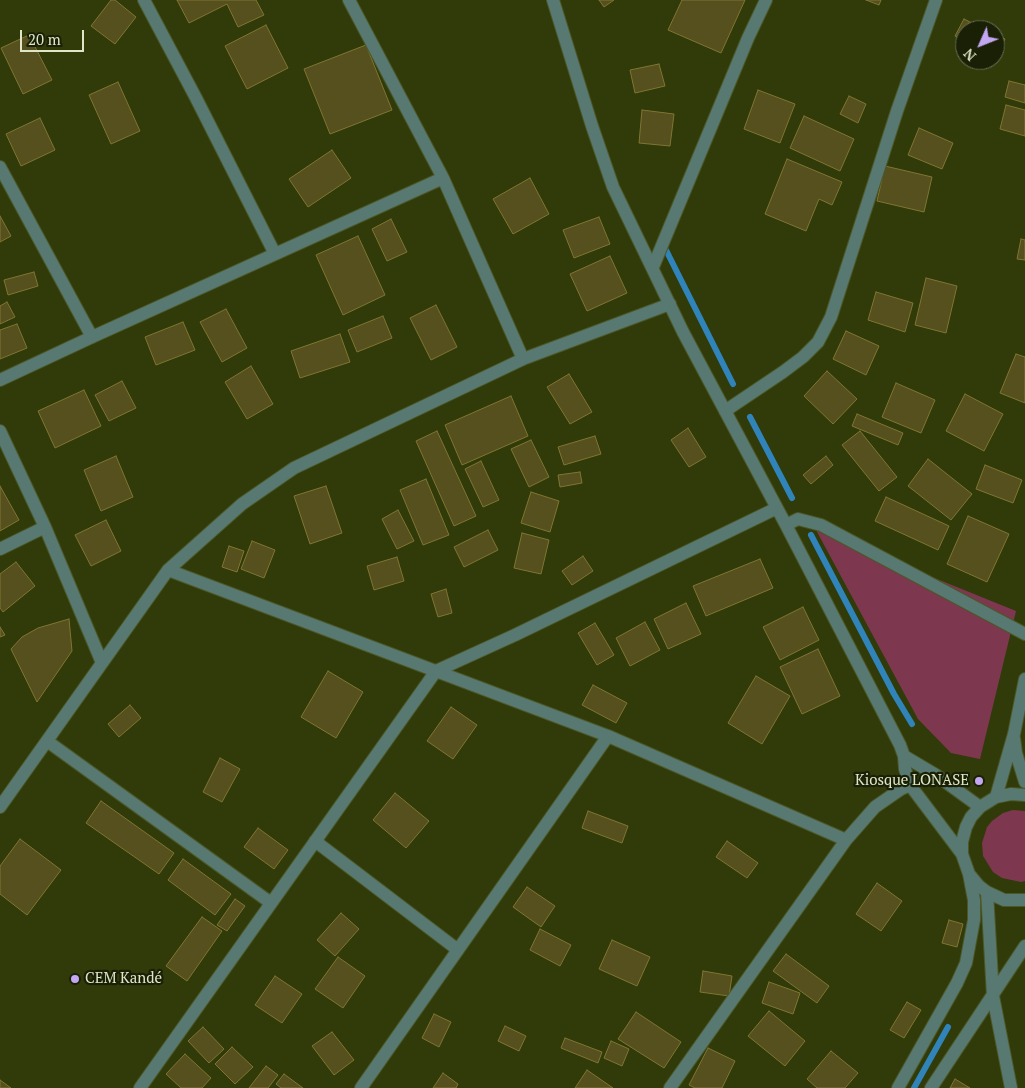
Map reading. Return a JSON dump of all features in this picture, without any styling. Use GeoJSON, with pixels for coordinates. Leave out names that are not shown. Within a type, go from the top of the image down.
{"type":"FeatureCollection","features":[{"type":"Feature","properties":{"kind":"street"},"geometry":{"type":"LineString","coordinates":[[144,0],[275,254]]}},
{"type":"Feature","properties":{"kind":"street"},"geometry":{"type":"LineString","coordinates":[[348,0],[443,178],[523,360]]}},
{"type":"Feature","properties":{"kind":"street"},"geometry":{"type":"LineString","coordinates":[[553,0],[613,187],[670,304],[904,756],[905,770],[910,785],[962,854],[969,874],[974,900],[974,920],[966,963],[957,983],[898,1088]]}},
{"type":"Feature","properties":{"kind":"street"},"geometry":{"type":"LineString","coordinates":[[653,267],[748,38],[766,0]]}},
{"type":"Feature","properties":{"kind":"street"},"geometry":{"type":"LineString","coordinates":[[725,411],[803,357],[818,342],[831,317],[897,111],[936,0]]}},
{"type":"Feature","properties":{"kind":"street"},"geometry":{"type":"LineString","coordinates":[[0,166],[92,337]]}},
{"type":"Feature","properties":{"kind":"street"},"geometry":{"type":"LineString","coordinates":[[0,380],[443,178]]}},
{"type":"Feature","properties":{"kind":"street"},"geometry":{"type":"LineString","coordinates":[[0,807],[168,570],[242,504],[294,468],[523,360],[670,304]]}},
{"type":"Feature","properties":{"kind":"street"},"geometry":{"type":"LineString","coordinates":[[0,431],[44,527],[102,663]]}},
{"type":"Feature","properties":{"kind":"street"},"geometry":{"type":"LineString","coordinates":[[140,1088],[436,671],[515,635],[776,508]]}},
{"type":"Feature","properties":{"kind":"street"},"geometry":{"type":"LineString","coordinates":[[786,525],[798,519],[821,525],[1025,634]]}},
{"type":"Feature","properties":{"kind":"street"},"geometry":{"type":"LineString","coordinates":[[0,549],[44,527]]}},
{"type":"Feature","properties":{"kind":"street"},"geometry":{"type":"LineString","coordinates":[[168,570],[608,736],[846,840]]}},
{"type":"Feature","properties":{"kind":"street"},"geometry":{"type":"LineString","coordinates":[[996,797],[1014,734],[1025,679]]}},
{"type":"Feature","properties":{"kind":"street"},"geometry":{"type":"LineString","coordinates":[[1014,734],[1016,752],[1025,782]]}},
{"type":"Feature","properties":{"kind":"street"},"geometry":{"type":"LineString","coordinates":[[361,1088],[608,736]]}},
{"type":"Feature","properties":{"kind":"street"},"geometry":{"type":"LineString","coordinates":[[47,741],[271,903]]}},
{"type":"Feature","properties":{"kind":"street"},"geometry":{"type":"LineString","coordinates":[[904,756],[980,807]]}},
{"type":"Feature","properties":{"kind":"street"},"geometry":{"type":"LineString","coordinates":[[670,1088],[846,840],[875,807],[900,789],[910,785]]}},
{"type":"Feature","properties":{"kind":"street"},"geometry":{"type":"LineString","coordinates":[[962,854],[962,842],[966,827],[971,817],[980,807],[996,797],[1011,794],[1025,795]]}},
{"type":"Feature","properties":{"kind":"street"},"geometry":{"type":"LineString","coordinates":[[315,841],[458,950]]}},
{"type":"Feature","properties":{"kind":"street"},"geometry":{"type":"LineString","coordinates":[[969,874],[986,892],[1004,900],[1025,900]]}},
{"type":"Feature","properties":{"kind":"street"},"geometry":{"type":"LineString","coordinates":[[986,892],[993,996],[1011,1088]]}},
{"type":"Feature","properties":{"kind":"street"},"geometry":{"type":"LineString","coordinates":[[931,1088],[1025,946]]}},
{"type":"Feature","properties":{"kind":"shaded area"},"geometry":{"type":"Polygon","coordinates":[[[816,530],[1016,611],[980,759],[951,753],[918,719],[816,530]]]}},
{"type":"Feature","properties":{"kind":"shaded area"},"geometry":{"type":"Polygon","coordinates":[[[1013,810],[1025,811],[1025,881],[1021,882],[1002,878],[993,872],[983,856],[982,843],[987,827],[1003,813],[1013,810]]]}},
{"type":"Feature","properties":{"kind":"building"},"geometry":{"type":"Polygon","coordinates":[[[111,0],[115,0],[136,17],[115,44],[91,26],[111,0]]]}},
{"type":"Feature","properties":{"kind":"building"},"geometry":{"type":"Polygon","coordinates":[[[177,0],[256,0],[264,15],[238,27],[227,4],[189,23],[177,0]]]}},
{"type":"Feature","properties":{"kind":"building"},"geometry":{"type":"Polygon","coordinates":[[[599,0],[614,0],[604,7],[599,0]]]}},
{"type":"Feature","properties":{"kind":"building"},"geometry":{"type":"Polygon","coordinates":[[[682,0],[745,0],[721,53],[668,30],[682,0]]]}},
{"type":"Feature","properties":{"kind":"building"},"geometry":{"type":"Polygon","coordinates":[[[866,0],[881,0],[879,5],[866,0]]]}},
{"type":"Feature","properties":{"kind":"building"},"geometry":{"type":"Polygon","coordinates":[[[266,25],[288,68],[247,89],[225,46],[266,25]]]}},
{"type":"Feature","properties":{"kind":"building"},"geometry":{"type":"Polygon","coordinates":[[[29,35],[52,80],[23,94],[1,48],[29,35]]]}},
{"type":"Feature","properties":{"kind":"building"},"geometry":{"type":"Polygon","coordinates":[[[366,45],[392,110],[330,134],[304,69],[366,45]]]}},
{"type":"Feature","properties":{"kind":"building"},"geometry":{"type":"Polygon","coordinates":[[[659,64],[665,86],[635,93],[630,70],[659,64]]]}},
{"type":"Feature","properties":{"kind":"building"},"geometry":{"type":"Polygon","coordinates":[[[1009,81],[1025,85],[1025,103],[1005,97],[1009,81]]]}},
{"type":"Feature","properties":{"kind":"building"},"geometry":{"type":"Polygon","coordinates":[[[118,82],[140,131],[111,144],[89,95],[118,82]]]}},
{"type":"Feature","properties":{"kind":"building"},"geometry":{"type":"Polygon","coordinates":[[[758,90],[795,104],[780,143],[744,129],[758,90]]]}},
{"type":"Feature","properties":{"kind":"building"},"geometry":{"type":"Polygon","coordinates":[[[849,96],[866,104],[858,123],[840,114],[849,96]]]}},
{"type":"Feature","properties":{"kind":"building"},"geometry":{"type":"Polygon","coordinates":[[[1006,105],[1025,110],[1025,136],[1000,129],[1006,105]]]}},
{"type":"Feature","properties":{"kind":"building"},"geometry":{"type":"Polygon","coordinates":[[[642,110],[674,114],[670,146],[639,143],[642,110]]]}},
{"type":"Feature","properties":{"kind":"building"},"geometry":{"type":"Polygon","coordinates":[[[804,116],[854,139],[840,171],[790,148],[804,116]]]}},
{"type":"Feature","properties":{"kind":"building"},"geometry":{"type":"Polygon","coordinates":[[[40,118],[55,150],[21,166],[6,134],[40,118]]]}},
{"type":"Feature","properties":{"kind":"building"},"geometry":{"type":"Polygon","coordinates":[[[919,128],[953,143],[942,169],[908,155],[919,128]]]}},
{"type":"Feature","properties":{"kind":"building"},"geometry":{"type":"Polygon","coordinates":[[[332,150],[351,178],[308,207],[289,179],[332,150]]]}},
{"type":"Feature","properties":{"kind":"building"},"geometry":{"type":"Polygon","coordinates":[[[787,159],[842,182],[832,205],[819,199],[806,231],[765,214],[787,159]]]}},
{"type":"Feature","properties":{"kind":"building"},"geometry":{"type":"Polygon","coordinates":[[[885,166],[932,177],[924,212],[877,201],[885,166]]]}},
{"type":"Feature","properties":{"kind":"building"},"geometry":{"type":"Polygon","coordinates":[[[530,178],[549,214],[513,234],[493,199],[530,178]]]}},
{"type":"Feature","properties":{"kind":"building"},"geometry":{"type":"Polygon","coordinates":[[[0,216],[11,236],[0,242],[0,216]]]}},
{"type":"Feature","properties":{"kind":"building"},"geometry":{"type":"Polygon","coordinates":[[[599,217],[610,244],[574,258],[563,230],[599,217]]]}},
{"type":"Feature","properties":{"kind":"building"},"geometry":{"type":"Polygon","coordinates":[[[391,219],[407,252],[387,261],[372,229],[391,219]]]}},
{"type":"Feature","properties":{"kind":"building"},"geometry":{"type":"Polygon","coordinates":[[[358,236],[385,295],[343,315],[316,255],[358,236]]]}},
{"type":"Feature","properties":{"kind":"building"},"geometry":{"type":"Polygon","coordinates":[[[1021,239],[1025,240],[1025,260],[1017,259],[1021,239]]]}},
{"type":"Feature","properties":{"kind":"building"},"geometry":{"type":"Polygon","coordinates":[[[610,256],[627,293],[587,311],[570,274],[610,256]]]}},
{"type":"Feature","properties":{"kind":"building"},"geometry":{"type":"Polygon","coordinates":[[[34,272],[38,286],[8,295],[4,280],[34,272]]]}},
{"type":"Feature","properties":{"kind":"building"},"geometry":{"type":"Polygon","coordinates":[[[926,278],[957,286],[946,333],[915,325],[926,278]]]}},
{"type":"Feature","properties":{"kind":"building"},"geometry":{"type":"Polygon","coordinates":[[[876,292],[913,303],[905,332],[868,320],[876,292]]]}},
{"type":"Feature","properties":{"kind":"building"},"geometry":{"type":"Polygon","coordinates":[[[7,302],[15,317],[0,324],[0,306],[7,302]]]}},
{"type":"Feature","properties":{"kind":"building"},"geometry":{"type":"Polygon","coordinates":[[[436,305],[457,347],[431,360],[410,318],[436,305]]]}},
{"type":"Feature","properties":{"kind":"building"},"geometry":{"type":"Polygon","coordinates":[[[226,309],[247,348],[222,362],[200,322],[226,309]]]}},
{"type":"Feature","properties":{"kind":"building"},"geometry":{"type":"Polygon","coordinates":[[[383,316],[392,338],[357,352],[348,330],[383,316]]]}},
{"type":"Feature","properties":{"kind":"building"},"geometry":{"type":"Polygon","coordinates":[[[183,322],[195,350],[156,365],[145,337],[183,322]]]}},
{"type":"Feature","properties":{"kind":"building"},"geometry":{"type":"Polygon","coordinates":[[[17,324],[27,348],[0,359],[0,330],[17,324]]]}},
{"type":"Feature","properties":{"kind":"building"},"geometry":{"type":"Polygon","coordinates":[[[846,331],[879,346],[866,375],[833,359],[846,331]]]}},
{"type":"Feature","properties":{"kind":"building"},"geometry":{"type":"Polygon","coordinates":[[[340,334],[350,362],[300,378],[291,351],[340,334]]]}},
{"type":"Feature","properties":{"kind":"building"},"geometry":{"type":"Polygon","coordinates":[[[1016,354],[1025,357],[1025,403],[1000,393],[1016,354]]]}},
{"type":"Feature","properties":{"kind":"building"},"geometry":{"type":"Polygon","coordinates":[[[251,366],[273,404],[247,419],[225,382],[251,366]]]}},
{"type":"Feature","properties":{"kind":"building"},"geometry":{"type":"Polygon","coordinates":[[[827,371],[857,399],[833,424],[804,396],[827,371]]]}},
{"type":"Feature","properties":{"kind":"building"},"geometry":{"type":"Polygon","coordinates":[[[569,374],[592,412],[570,424],[547,387],[569,374]]]}},
{"type":"Feature","properties":{"kind":"building"},"geometry":{"type":"Polygon","coordinates":[[[122,381],[136,408],[109,421],[95,395],[122,381]]]}},
{"type":"Feature","properties":{"kind":"building"},"geometry":{"type":"Polygon","coordinates":[[[896,383],[935,400],[921,433],[882,417],[896,383]]]}},
{"type":"Feature","properties":{"kind":"building"},"geometry":{"type":"Polygon","coordinates":[[[84,390],[101,426],[55,448],[38,411],[84,390]]]}},
{"type":"Feature","properties":{"kind":"building"},"geometry":{"type":"Polygon","coordinates":[[[965,394],[1003,414],[984,451],[946,431],[965,394]]]}},
{"type":"Feature","properties":{"kind":"building"},"geometry":{"type":"Polygon","coordinates":[[[511,396],[528,436],[462,465],[445,425],[511,396]]]}},
{"type":"Feature","properties":{"kind":"building"},"geometry":{"type":"Polygon","coordinates":[[[857,414],[903,433],[898,445],[852,426],[857,414]]]}},
{"type":"Feature","properties":{"kind":"building"},"geometry":{"type":"Polygon","coordinates":[[[688,428],[706,457],[689,467],[671,440],[688,428]]]}},
{"type":"Feature","properties":{"kind":"building"},"geometry":{"type":"Polygon","coordinates":[[[437,431],[476,516],[454,526],[416,441],[437,431]]]}},
{"type":"Feature","properties":{"kind":"building"},"geometry":{"type":"Polygon","coordinates":[[[860,431],[897,477],[879,491],[842,445],[860,431]]]}},
{"type":"Feature","properties":{"kind":"building"},"geometry":{"type":"Polygon","coordinates":[[[595,436],[601,454],[564,465],[558,447],[595,436]]]}},
{"type":"Feature","properties":{"kind":"building"},"geometry":{"type":"Polygon","coordinates":[[[531,440],[549,477],[529,487],[511,449],[531,440]]]}},
{"type":"Feature","properties":{"kind":"building"},"geometry":{"type":"Polygon","coordinates":[[[116,456],[133,497],[101,511],[84,470],[116,456]]]}},
{"type":"Feature","properties":{"kind":"building"},"geometry":{"type":"Polygon","coordinates":[[[826,456],[833,465],[811,484],[803,475],[826,456]]]}},
{"type":"Feature","properties":{"kind":"building"},"geometry":{"type":"Polygon","coordinates":[[[928,459],[972,494],[951,520],[908,486],[928,459]]]}},
{"type":"Feature","properties":{"kind":"building"},"geometry":{"type":"Polygon","coordinates":[[[481,461],[499,500],[483,507],[465,469],[481,461]]]}},
{"type":"Feature","properties":{"kind":"building"},"geometry":{"type":"Polygon","coordinates":[[[985,465],[1022,480],[1013,503],[976,489],[985,465]]]}},
{"type":"Feature","properties":{"kind":"building"},"geometry":{"type":"Polygon","coordinates":[[[580,472],[582,483],[560,487],[558,475],[580,472]]]}},
{"type":"Feature","properties":{"kind":"building"},"geometry":{"type":"Polygon","coordinates":[[[426,479],[449,535],[423,545],[400,490],[426,479]]]}},
{"type":"Feature","properties":{"kind":"building"},"geometry":{"type":"Polygon","coordinates":[[[0,486],[19,520],[0,531],[0,486]]]}},
{"type":"Feature","properties":{"kind":"building"},"geometry":{"type":"Polygon","coordinates":[[[326,486],[342,533],[310,544],[294,496],[326,486]]]}},
{"type":"Feature","properties":{"kind":"building"},"geometry":{"type":"Polygon","coordinates":[[[531,492],[559,501],[550,532],[521,523],[531,492]]]}},
{"type":"Feature","properties":{"kind":"building"},"geometry":{"type":"Polygon","coordinates":[[[886,497],[949,526],[938,550],[875,521],[886,497]]]}},
{"type":"Feature","properties":{"kind":"building"},"geometry":{"type":"Polygon","coordinates":[[[398,510],[414,541],[397,549],[382,519],[398,510]]]}},
{"type":"Feature","properties":{"kind":"building"},"geometry":{"type":"Polygon","coordinates":[[[968,516],[1009,534],[987,582],[947,564],[968,516]]]}},
{"type":"Feature","properties":{"kind":"building"},"geometry":{"type":"Polygon","coordinates":[[[106,520],[121,551],[91,566],[75,535],[106,520]]]}},
{"type":"Feature","properties":{"kind":"building"},"geometry":{"type":"Polygon","coordinates":[[[488,530],[498,550],[464,567],[454,547],[488,530]]]}},
{"type":"Feature","properties":{"kind":"building"},"geometry":{"type":"Polygon","coordinates":[[[522,533],[549,540],[541,574],[514,568],[522,533]]]}},
{"type":"Feature","properties":{"kind":"building"},"geometry":{"type":"Polygon","coordinates":[[[252,541],[275,550],[264,578],[241,569],[252,541]]]}},
{"type":"Feature","properties":{"kind":"building"},"geometry":{"type":"Polygon","coordinates":[[[229,546],[244,551],[237,572],[222,567],[229,546]]]}},
{"type":"Feature","properties":{"kind":"building"},"geometry":{"type":"Polygon","coordinates":[[[583,556],[593,571],[572,585],[562,571],[583,556]]]}},
{"type":"Feature","properties":{"kind":"building"},"geometry":{"type":"Polygon","coordinates":[[[397,557],[404,581],[374,590],[367,566],[397,557]]]}},
{"type":"Feature","properties":{"kind":"building"},"geometry":{"type":"Polygon","coordinates":[[[760,559],[773,588],[706,616],[693,586],[760,559]]]}},
{"type":"Feature","properties":{"kind":"building"},"geometry":{"type":"Polygon","coordinates":[[[16,562],[35,586],[3,612],[0,608],[0,574],[16,562]]]}},
{"type":"Feature","properties":{"kind":"building"},"geometry":{"type":"Polygon","coordinates":[[[446,589],[452,613],[438,617],[431,594],[446,589]]]}},
{"type":"Feature","properties":{"kind":"building"},"geometry":{"type":"Polygon","coordinates":[[[686,603],[701,634],[668,649],[654,619],[686,603]]]}},
{"type":"Feature","properties":{"kind":"building"},"geometry":{"type":"Polygon","coordinates":[[[803,607],[819,640],[780,660],[763,627],[803,607]]]}},
{"type":"Feature","properties":{"kind":"building"},"geometry":{"type":"Polygon","coordinates":[[[69,619],[72,651],[37,702],[11,649],[22,637],[38,628],[69,619]]]}},
{"type":"Feature","properties":{"kind":"building"},"geometry":{"type":"Polygon","coordinates":[[[645,622],[660,650],[630,666],[616,638],[645,622]]]}},
{"type":"Feature","properties":{"kind":"building"},"geometry":{"type":"Polygon","coordinates":[[[595,623],[614,655],[597,665],[578,633],[595,623]]]}},
{"type":"Feature","properties":{"kind":"building"},"geometry":{"type":"Polygon","coordinates":[[[0,627],[5,635],[0,637],[0,627]]]}},
{"type":"Feature","properties":{"kind":"building"},"geometry":{"type":"Polygon","coordinates":[[[818,649],[840,696],[802,714],[780,667],[818,649]]]}},
{"type":"Feature","properties":{"kind":"building"},"geometry":{"type":"Polygon","coordinates":[[[328,671],[363,692],[336,738],[301,717],[328,671]]]}},
{"type":"Feature","properties":{"kind":"building"},"geometry":{"type":"Polygon","coordinates":[[[756,676],[790,696],[762,744],[728,723],[756,676]]]}},
{"type":"Feature","properties":{"kind":"building"},"geometry":{"type":"Polygon","coordinates":[[[593,685],[627,703],[616,723],[582,705],[593,685]]]}},
{"type":"Feature","properties":{"kind":"building"},"geometry":{"type":"Polygon","coordinates":[[[130,705],[141,718],[119,737],[108,724],[130,705]]]}},
{"type":"Feature","properties":{"kind":"building"},"geometry":{"type":"Polygon","coordinates":[[[451,707],[477,725],[453,759],[427,741],[451,707]]]}},
{"type":"Feature","properties":{"kind":"building"},"geometry":{"type":"Polygon","coordinates":[[[220,758],[240,769],[222,802],[203,792],[220,758]]]}},
{"type":"Feature","properties":{"kind":"building"},"geometry":{"type":"Polygon","coordinates":[[[395,793],[429,821],[406,848],[373,820],[395,793]]]}},
{"type":"Feature","properties":{"kind":"building"},"geometry":{"type":"Polygon","coordinates":[[[101,801],[174,853],[159,874],[86,823],[101,801]]]}},
{"type":"Feature","properties":{"kind":"building"},"geometry":{"type":"Polygon","coordinates":[[[588,811],[628,826],[622,843],[582,828],[588,811]]]}},
{"type":"Feature","properties":{"kind":"building"},"geometry":{"type":"Polygon","coordinates":[[[258,828],[288,850],[274,869],[244,847],[258,828]]]}},
{"type":"Feature","properties":{"kind":"building"},"geometry":{"type":"Polygon","coordinates":[[[20,839],[61,870],[27,915],[0,894],[0,866],[20,839]]]}},
{"type":"Feature","properties":{"kind":"building"},"geometry":{"type":"Polygon","coordinates":[[[727,841],[758,863],[747,878],[716,857],[727,841]]]}},
{"type":"Feature","properties":{"kind":"building"},"geometry":{"type":"Polygon","coordinates":[[[183,859],[231,894],[215,915],[168,880],[183,859]]]}},
{"type":"Feature","properties":{"kind":"building"},"geometry":{"type":"Polygon","coordinates":[[[877,883],[902,901],[881,931],[856,914],[877,883]]]}},
{"type":"Feature","properties":{"kind":"building"},"geometry":{"type":"Polygon","coordinates":[[[527,887],[555,906],[541,927],[513,907],[527,887]]]}},
{"type":"Feature","properties":{"kind":"building"},"geometry":{"type":"Polygon","coordinates":[[[235,899],[245,906],[227,931],[217,925],[235,899]]]}},
{"type":"Feature","properties":{"kind":"building"},"geometry":{"type":"Polygon","coordinates":[[[341,913],[359,929],[335,956],[317,940],[341,913]]]}},
{"type":"Feature","properties":{"kind":"building"},"geometry":{"type":"Polygon","coordinates":[[[202,917],[222,931],[187,981],[166,966],[202,917]]]}},
{"type":"Feature","properties":{"kind":"building"},"geometry":{"type":"Polygon","coordinates":[[[949,920],[963,924],[957,947],[942,943],[949,920]]]}},
{"type":"Feature","properties":{"kind":"building"},"geometry":{"type":"Polygon","coordinates":[[[540,929],[571,945],[560,966],[530,950],[540,929]]]}},
{"type":"Feature","properties":{"kind":"building"},"geometry":{"type":"Polygon","coordinates":[[[612,940],[650,957],[637,986],[599,969],[612,940]]]}},
{"type":"Feature","properties":{"kind":"building"},"geometry":{"type":"Polygon","coordinates":[[[786,954],[829,986],[817,1003],[773,971],[786,954]]]}},
{"type":"Feature","properties":{"kind":"building"},"geometry":{"type":"Polygon","coordinates":[[[338,957],[365,976],[343,1008],[315,989],[338,957]]]}},
{"type":"Feature","properties":{"kind":"building"},"geometry":{"type":"Polygon","coordinates":[[[703,971],[732,976],[729,996],[700,992],[703,971]]]}},
{"type":"Feature","properties":{"kind":"building"},"geometry":{"type":"Polygon","coordinates":[[[275,976],[302,994],[282,1023],[255,1005],[275,976]]]}},
{"type":"Feature","properties":{"kind":"building"},"geometry":{"type":"Polygon","coordinates":[[[769,982],[800,993],[793,1014],[762,1003],[769,982]]]}},
{"type":"Feature","properties":{"kind":"building"},"geometry":{"type":"Polygon","coordinates":[[[907,1002],[921,1010],[904,1038],[890,1030],[907,1002]]]}},
{"type":"Feature","properties":{"kind":"building"},"geometry":{"type":"Polygon","coordinates":[[[769,1011],[805,1041],[785,1066],[748,1036],[769,1011]]]}},
{"type":"Feature","properties":{"kind":"building"},"geometry":{"type":"Polygon","coordinates":[[[636,1012],[681,1042],[664,1068],[618,1039],[636,1012]]]}},
{"type":"Feature","properties":{"kind":"building"},"geometry":{"type":"Polygon","coordinates":[[[434,1014],[451,1022],[439,1047],[422,1038],[434,1014]]]}},
{"type":"Feature","properties":{"kind":"building"},"geometry":{"type":"Polygon","coordinates":[[[505,1026],[526,1036],[519,1051],[498,1041],[505,1026]]]}},
{"type":"Feature","properties":{"kind":"building"},"geometry":{"type":"Polygon","coordinates":[[[203,1027],[224,1049],[209,1063],[188,1041],[203,1027]]]}},
{"type":"Feature","properties":{"kind":"building"},"geometry":{"type":"Polygon","coordinates":[[[332,1032],[354,1060],[334,1075],[312,1046],[332,1032]]]}},
{"type":"Feature","properties":{"kind":"building"},"geometry":{"type":"Polygon","coordinates":[[[565,1038],[602,1052],[598,1063],[561,1048],[565,1038]]]}},
{"type":"Feature","properties":{"kind":"building"},"geometry":{"type":"Polygon","coordinates":[[[611,1041],[629,1049],[622,1066],[604,1058],[611,1041]]]}},
{"type":"Feature","properties":{"kind":"building"},"geometry":{"type":"Polygon","coordinates":[[[232,1047],[253,1067],[235,1084],[215,1064],[232,1047]]]}},
{"type":"Feature","properties":{"kind":"building"},"geometry":{"type":"Polygon","coordinates":[[[708,1048],[735,1061],[722,1088],[695,1088],[689,1085],[708,1048]]]}},
{"type":"Feature","properties":{"kind":"building"},"geometry":{"type":"Polygon","coordinates":[[[831,1051],[858,1073],[845,1088],[817,1088],[807,1079],[831,1051]]]}},
{"type":"Feature","properties":{"kind":"building"},"geometry":{"type":"Polygon","coordinates":[[[185,1054],[211,1078],[202,1088],[181,1088],[166,1074],[185,1054]]]}},
{"type":"Feature","properties":{"kind":"building"},"geometry":{"type":"Polygon","coordinates":[[[266,1066],[278,1075],[268,1088],[249,1088],[266,1066]]]}},
{"type":"Feature","properties":{"kind":"building"},"geometry":{"type":"Polygon","coordinates":[[[587,1070],[613,1088],[575,1088],[587,1070]]]}},
{"type":"Feature","properties":{"kind":"building"},"geometry":{"type":"Polygon","coordinates":[[[443,1073],[458,1084],[456,1088],[433,1088],[443,1073]]]}},
{"type":"Feature","properties":{"kind":"building"},"geometry":{"type":"Polygon","coordinates":[[[284,1074],[303,1088],[281,1088],[276,1084],[284,1074]]]}},
{"type":"Feature","properties":{"kind":"building"},"geometry":{"type":"Polygon","coordinates":[[[955,1079],[970,1088],[950,1088],[955,1079]]]}},
{"type":"Feature","properties":{"kind":"building"},"geometry":{"type":"Polygon","coordinates":[[[0,1080],[11,1088],[0,1088],[0,1080]]]}},
{"type":"Feature","properties":{"kind":"waterway"},"geometry":{"type":"LineString","coordinates":[[666,250],[733,384]]}},
{"type":"Feature","properties":{"kind":"waterway"},"geometry":{"type":"LineString","coordinates":[[750,417],[792,498]]}},
{"type":"Feature","properties":{"kind":"waterway"},"geometry":{"type":"LineString","coordinates":[[811,535],[894,694],[912,724]]}},
{"type":"Feature","properties":{"kind":"waterway"},"geometry":{"type":"LineString","coordinates":[[914,1088],[948,1027]]}},
{"type":"Feature","properties":{"kind":"place","name":"Kiosque LONASE"},"geometry":{"type":"Point","coordinates":[979,781]}},
{"type":"Feature","properties":{"kind":"place","name":"CEM Kandé"},"geometry":{"type":"Point","coordinates":[75,979]}}]}
